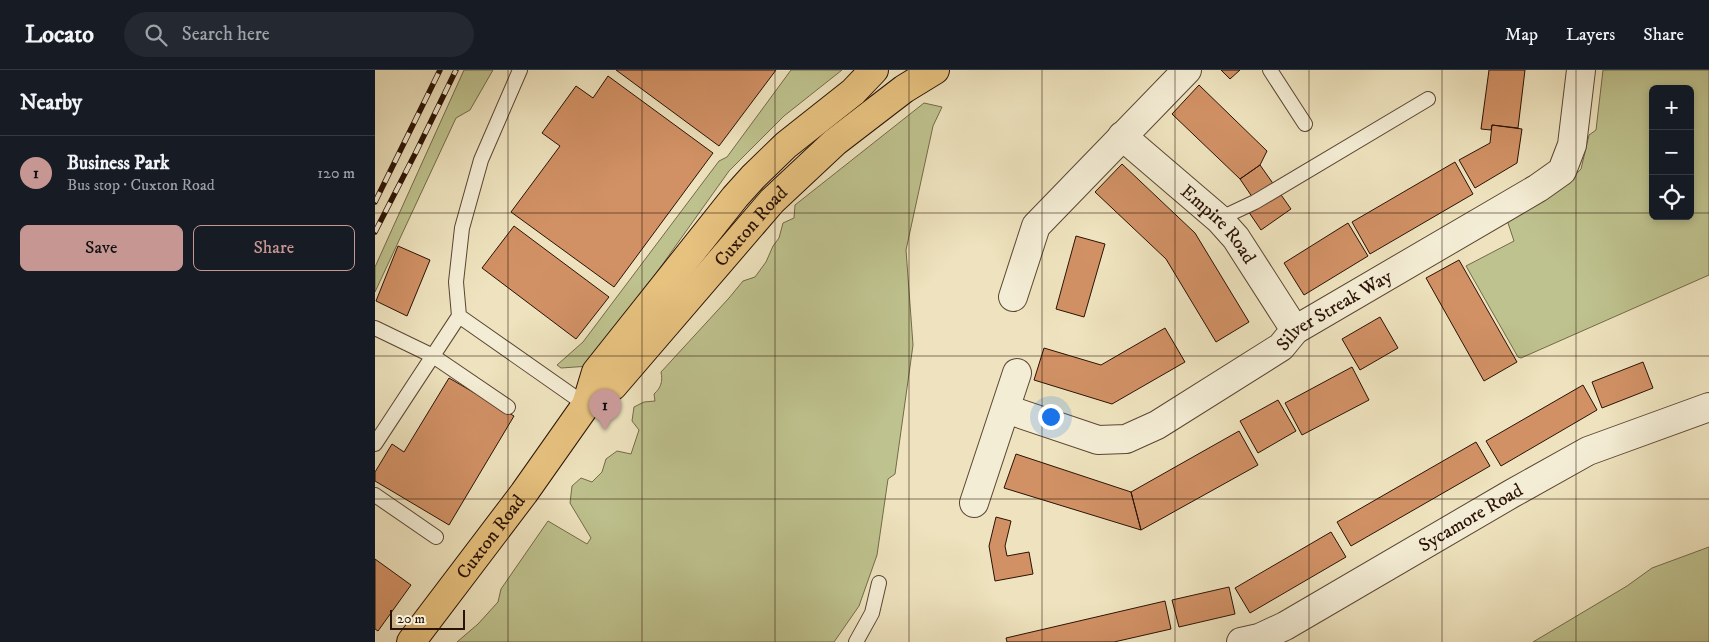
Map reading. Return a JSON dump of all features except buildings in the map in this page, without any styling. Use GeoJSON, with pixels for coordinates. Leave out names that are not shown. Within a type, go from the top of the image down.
{"type":"FeatureCollection","features":[{"type":"Feature","properties":{"kind":"main road","name":"Cuxton Road"},"geometry":{"type":"LineString","coordinates":[[587,405],[596,372],[735,197],[772,158],[853,92],[874,70]]}},
{"type":"Feature","properties":{"kind":"main road","name":"Cuxton Road"},"geometry":{"type":"LineString","coordinates":[[411,642],[524,493],[587,405],[613,386],[772,201],[835,142],[904,89],[935,70]]}},
{"type":"Feature","properties":{"kind":"street"},"geometry":{"type":"LineString","coordinates":[[1013,297],[1036,226],[1187,70]]}},
{"type":"Feature","properties":{"kind":"street","name":"Silver Streak Way"},"geometry":{"type":"LineString","coordinates":[[1006,409],[1098,440],[1126,439],[1157,425],[1281,347],[1295,330],[1529,193],[1562,171],[1572,145],[1581,70]]}},
{"type":"Feature","properties":{"kind":"street","name":"Empire Road"},"geometry":{"type":"LineString","coordinates":[[1123,136],[1219,219],[1236,238],[1295,330]]}},
{"type":"Feature","properties":{"kind":"street"},"geometry":{"type":"LineString","coordinates":[[974,503],[1017,373]]}},
{"type":"Feature","properties":{"kind":"street","name":"Sycamore Road"},"geometry":{"type":"LineString","coordinates":[[1241,642],[1268,634],[1311,612],[1589,450],[1709,407]]}},
{"type":"Feature","properties":{"kind":"lane"},"geometry":{"type":"LineString","coordinates":[[375,444],[459,316],[455,282],[462,228],[481,160],[520,70]]}},
{"type":"Feature","properties":{"kind":"lane"},"geometry":{"type":"LineString","coordinates":[[1270,70],[1305,124]]}},
{"type":"Feature","properties":{"kind":"lane"},"geometry":{"type":"LineString","coordinates":[[1219,219],[1255,202],[1427,99]]}},
{"type":"Feature","properties":{"kind":"lane"},"geometry":{"type":"LineString","coordinates":[[459,316],[587,405]]}},
{"type":"Feature","properties":{"kind":"lane"},"geometry":{"type":"LineString","coordinates":[[375,328],[433,356],[508,407]]}},
{"type":"Feature","properties":{"kind":"lane"},"geometry":{"type":"LineString","coordinates":[[375,495],[436,537]]}},
{"type":"Feature","properties":{"kind":"lane"},"geometry":{"type":"LineString","coordinates":[[856,642],[872,613],[879,583]]}},
{"type":"Feature","properties":{"kind":"green space"},"geometry":{"type":"Polygon","coordinates":[[[464,70],[493,70],[470,110],[456,118],[375,292],[375,267],[464,70]]]}},
{"type":"Feature","properties":{"kind":"green space"},"geometry":{"type":"Polygon","coordinates":[[[791,70],[842,70],[784,116],[729,171],[590,366],[561,368],[557,365],[583,342],[719,161],[727,157],[791,70]]]}},
{"type":"Feature","properties":{"kind":"green space"},"geometry":{"type":"Polygon","coordinates":[[[1603,70],[1709,70],[1709,275],[1521,358],[1518,357],[1466,266],[1514,241],[1507,220],[1560,190],[1581,169],[1589,135],[1596,130],[1603,70]]]}},
{"type":"Feature","properties":{"kind":"green space"},"geometry":{"type":"Polygon","coordinates":[[[924,103],[942,107],[933,126],[906,250],[913,345],[895,474],[888,479],[877,555],[859,606],[834,642],[457,642],[478,624],[498,602],[501,589],[548,521],[587,544],[591,538],[570,503],[572,486],[581,478],[592,482],[602,472],[606,459],[617,451],[631,454],[639,430],[632,421],[634,407],[644,402],[655,401],[654,394],[661,384],[661,372],[743,281],[755,277],[766,262],[779,238],[783,223],[794,218],[795,205],[924,103]]]}},
{"type":"Feature","properties":{"kind":"green space"},"geometry":{"type":"Polygon","coordinates":[[[1709,547],[1709,642],[1533,642],[1627,586],[1652,568],[1709,547]]]}},
{"type":"Feature","properties":{"kind":"railway"},"geometry":{"type":"LineString","coordinates":[[375,202],[440,70]]}},
{"type":"Feature","properties":{"kind":"railway"},"geometry":{"type":"LineString","coordinates":[[375,232],[456,70]]}},
{"type":"Feature","properties":{"kind":"place","name":"Business Park"},"geometry":{"type":"Point","coordinates":[605,430]}}]}
